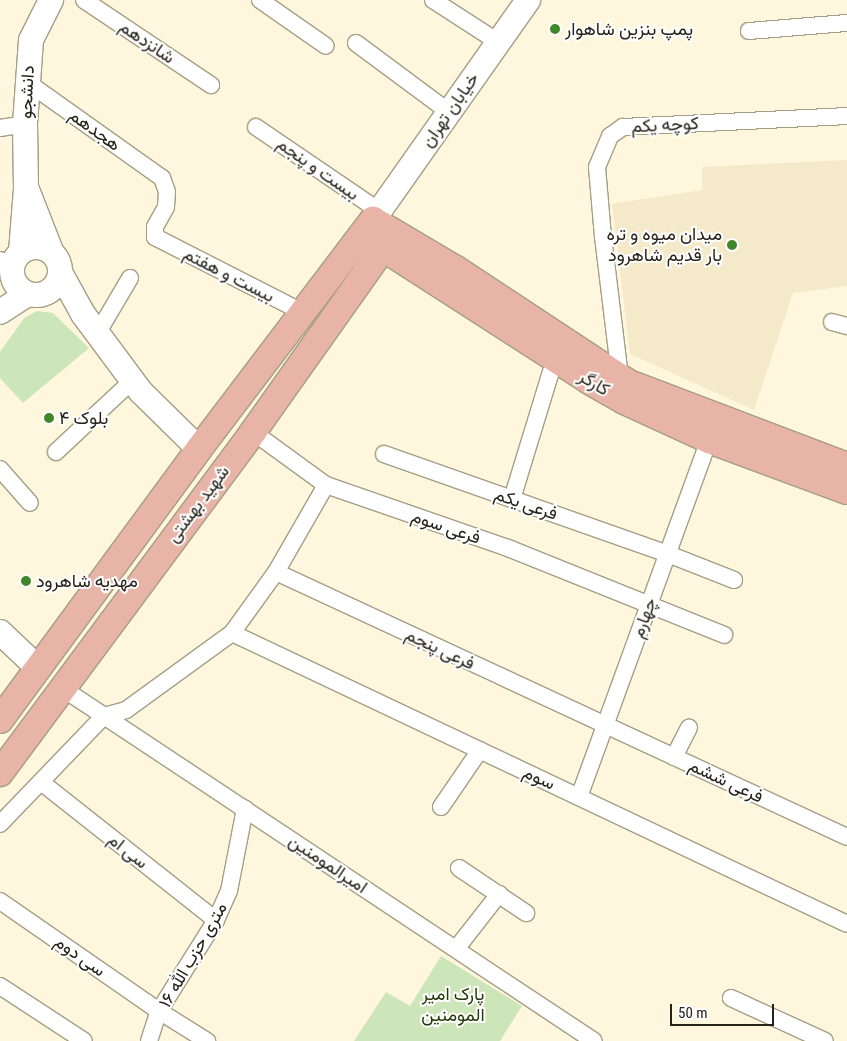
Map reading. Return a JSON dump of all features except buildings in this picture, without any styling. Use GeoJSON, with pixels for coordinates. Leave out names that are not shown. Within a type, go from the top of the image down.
{"type":"FeatureCollection","features":[{"type":"Feature","properties":{"kind":"main road","name":"کارگر"},"geometry":{"type":"LineString","coordinates":[[378,229],[456,269],[629,383],[847,466]]}},
{"type":"Feature","properties":{"kind":"main road","name":"کارگر"},"geometry":{"type":"LineString","coordinates":[[378,229],[415,268],[624,401],[710,440],[847,491]]}},
{"type":"Feature","properties":{"kind":"main road","name":"شهید بهشتی"},"geometry":{"type":"LineString","coordinates":[[0,773],[253,432],[358,286],[378,229]]}},
{"type":"Feature","properties":{"kind":"main road","name":"شهید بهشتی"},"geometry":{"type":"LineString","coordinates":[[0,720],[302,312],[378,229]]}},
{"type":"Feature","properties":{"kind":"main road"},"geometry":{"type":"LineString","coordinates":[[358,286],[415,268]]}},
{"type":"Feature","properties":{"kind":"street","name":"دانشجو"},"geometry":{"type":"LineString","coordinates":[[0,306],[26,188],[25,124],[31,40],[51,0]]}},
{"type":"Feature","properties":{"kind":"street","name":"شانزدهم"},"geometry":{"type":"LineString","coordinates":[[84,0],[211,85]]}},
{"type":"Feature","properties":{"kind":"street"},"geometry":{"type":"LineString","coordinates":[[260,0],[326,46]]}},
{"type":"Feature","properties":{"kind":"street"},"geometry":{"type":"LineString","coordinates":[[434,0],[498,42]]}},
{"type":"Feature","properties":{"kind":"street","name":"خیابان تهران"},"geometry":{"type":"LineString","coordinates":[[378,229],[406,173],[528,0]]}},
{"type":"Feature","properties":{"kind":"street"},"geometry":{"type":"LineString","coordinates":[[750,31],[847,23]]}},
{"type":"Feature","properties":{"kind":"street"},"geometry":{"type":"LineString","coordinates":[[356,44],[449,112]]}},
{"type":"Feature","properties":{"kind":"street","name":"هجدهم"},"geometry":{"type":"LineString","coordinates":[[27,82],[162,178],[167,192],[166,207],[155,227],[155,237]]}},
{"type":"Feature","properties":{"kind":"street","name":"کوچه یکم"},"geometry":{"type":"LineString","coordinates":[[620,377],[603,237],[598,167],[610,136],[623,126],[847,116]]}},
{"type":"Feature","properties":{"kind":"street"},"geometry":{"type":"LineString","coordinates":[[0,128],[25,124]]}},
{"type":"Feature","properties":{"kind":"street","name":"بیست و پنجم"},"geometry":{"type":"LineString","coordinates":[[256,127],[378,229]]}},
{"type":"Feature","properties":{"kind":"street","name":"دانشجو"},"geometry":{"type":"LineString","coordinates":[[26,188],[51,251]]}},
{"type":"Feature","properties":{"kind":"street","name":"بیست و هفتم"},"geometry":{"type":"LineString","coordinates":[[155,237],[302,312]]}},
{"type":"Feature","properties":{"kind":"street"},"geometry":{"type":"LineString","coordinates":[[0,312],[46,286],[60,264],[51,251],[34,247],[11,263],[15,283],[46,286],[83,314],[132,381],[199,449]]}},
{"type":"Feature","properties":{"kind":"street"},"geometry":{"type":"LineString","coordinates":[[97,334],[130,278]]}},
{"type":"Feature","properties":{"kind":"street"},"geometry":{"type":"LineString","coordinates":[[512,499],[555,358]]}},
{"type":"Feature","properties":{"kind":"street"},"geometry":{"type":"LineString","coordinates":[[56,452],[132,381]]}},
{"type":"Feature","properties":{"kind":"street","name":"فرعی سوم"},"geometry":{"type":"LineString","coordinates":[[253,432],[326,485],[508,548],[724,635]]}},
{"type":"Feature","properties":{"kind":"street","name":"چهارم"},"geometry":{"type":"LineString","coordinates":[[578,797],[710,440]]}},
{"type":"Feature","properties":{"kind":"street","name":"فرعی یکم"},"geometry":{"type":"LineString","coordinates":[[384,454],[668,554],[734,580]]}},
{"type":"Feature","properties":{"kind":"street"},"geometry":{"type":"LineString","coordinates":[[0,469],[30,503]]}},
{"type":"Feature","properties":{"kind":"street"},"geometry":{"type":"LineString","coordinates":[[0,824],[104,716],[126,710],[232,632],[276,572],[326,485]]}},
{"type":"Feature","properties":{"kind":"street","name":"فرعی پنجم"},"geometry":{"type":"LineString","coordinates":[[276,572],[605,725]]}},
{"type":"Feature","properties":{"kind":"street"},"geometry":{"type":"LineString","coordinates":[[0,632],[38,668]]}},
{"type":"Feature","properties":{"kind":"street","name":"سوم"},"geometry":{"type":"LineString","coordinates":[[232,632],[847,924]]}},
{"type":"Feature","properties":{"kind":"street","name":"امیرالمومنین"},"geometry":{"type":"LineString","coordinates":[[62,688],[594,1041]]}},
{"type":"Feature","properties":{"kind":"street","name":"فرعی ششم"},"geometry":{"type":"LineString","coordinates":[[605,725],[847,837]]}},
{"type":"Feature","properties":{"kind":"street"},"geometry":{"type":"LineString","coordinates":[[674,757],[689,728]]}},
{"type":"Feature","properties":{"kind":"street"},"geometry":{"type":"LineString","coordinates":[[440,806],[480,750]]}},
{"type":"Feature","properties":{"kind":"street","name":"سی ام"},"geometry":{"type":"LineString","coordinates":[[40,782],[216,920]]}},
{"type":"Feature","properties":{"kind":"street","name":"۱۶ متری حزب الله"},"geometry":{"type":"LineString","coordinates":[[149,1041],[159,1011],[216,920],[229,891],[245,809]]}},
{"type":"Feature","properties":{"kind":"street"},"geometry":{"type":"LineString","coordinates":[[459,868],[526,913]]}},
{"type":"Feature","properties":{"kind":"street"},"geometry":{"type":"LineString","coordinates":[[456,949],[498,894]]}},
{"type":"Feature","properties":{"kind":"street","name":"سی دوم"},"geometry":{"type":"LineString","coordinates":[[0,901],[159,1011],[207,1041]]}},
{"type":"Feature","properties":{"kind":"street"},"geometry":{"type":"LineString","coordinates":[[0,986],[84,1041]]}},
{"type":"Feature","properties":{"kind":"street"},"geometry":{"type":"LineString","coordinates":[[731,998],[825,1041]]}},
{"type":"Feature","properties":{"kind":"shaded area","name":"میدان میوه و تره بار قدیم شاهرود"},"geometry":{"type":"Polygon","coordinates":[[[847,160],[847,286],[793,293],[754,410],[630,354],[612,204],[702,190],[702,167],[847,160]]]}},
{"type":"Feature","properties":{"kind":"green space"},"geometry":{"type":"Polygon","coordinates":[[[37,311],[53,313],[89,348],[23,403],[0,378],[0,352],[24,318],[37,311]]]}},
{"type":"Feature","properties":{"kind":"green space","name":"پارک امیر المومنین"},"geometry":{"type":"Polygon","coordinates":[[[441,956],[522,1006],[500,1041],[354,1041],[386,992],[410,1006],[441,956]]]}},
{"type":"Feature","properties":{"kind":"place","name":"پمپ بنزین شاهوار"},"geometry":{"type":"Point","coordinates":[555,29]}},
{"type":"Feature","properties":{"kind":"place","name":"میدان میوه و تره بار قدیم شاهرود"},"geometry":{"type":"Point","coordinates":[732,245]}},
{"type":"Feature","properties":{"kind":"place","name":"بلوک ۴"},"geometry":{"type":"Point","coordinates":[49,418]}},
{"type":"Feature","properties":{"kind":"place","name":"مهدیه شاهرود"},"geometry":{"type":"Point","coordinates":[26,581]}}]}
